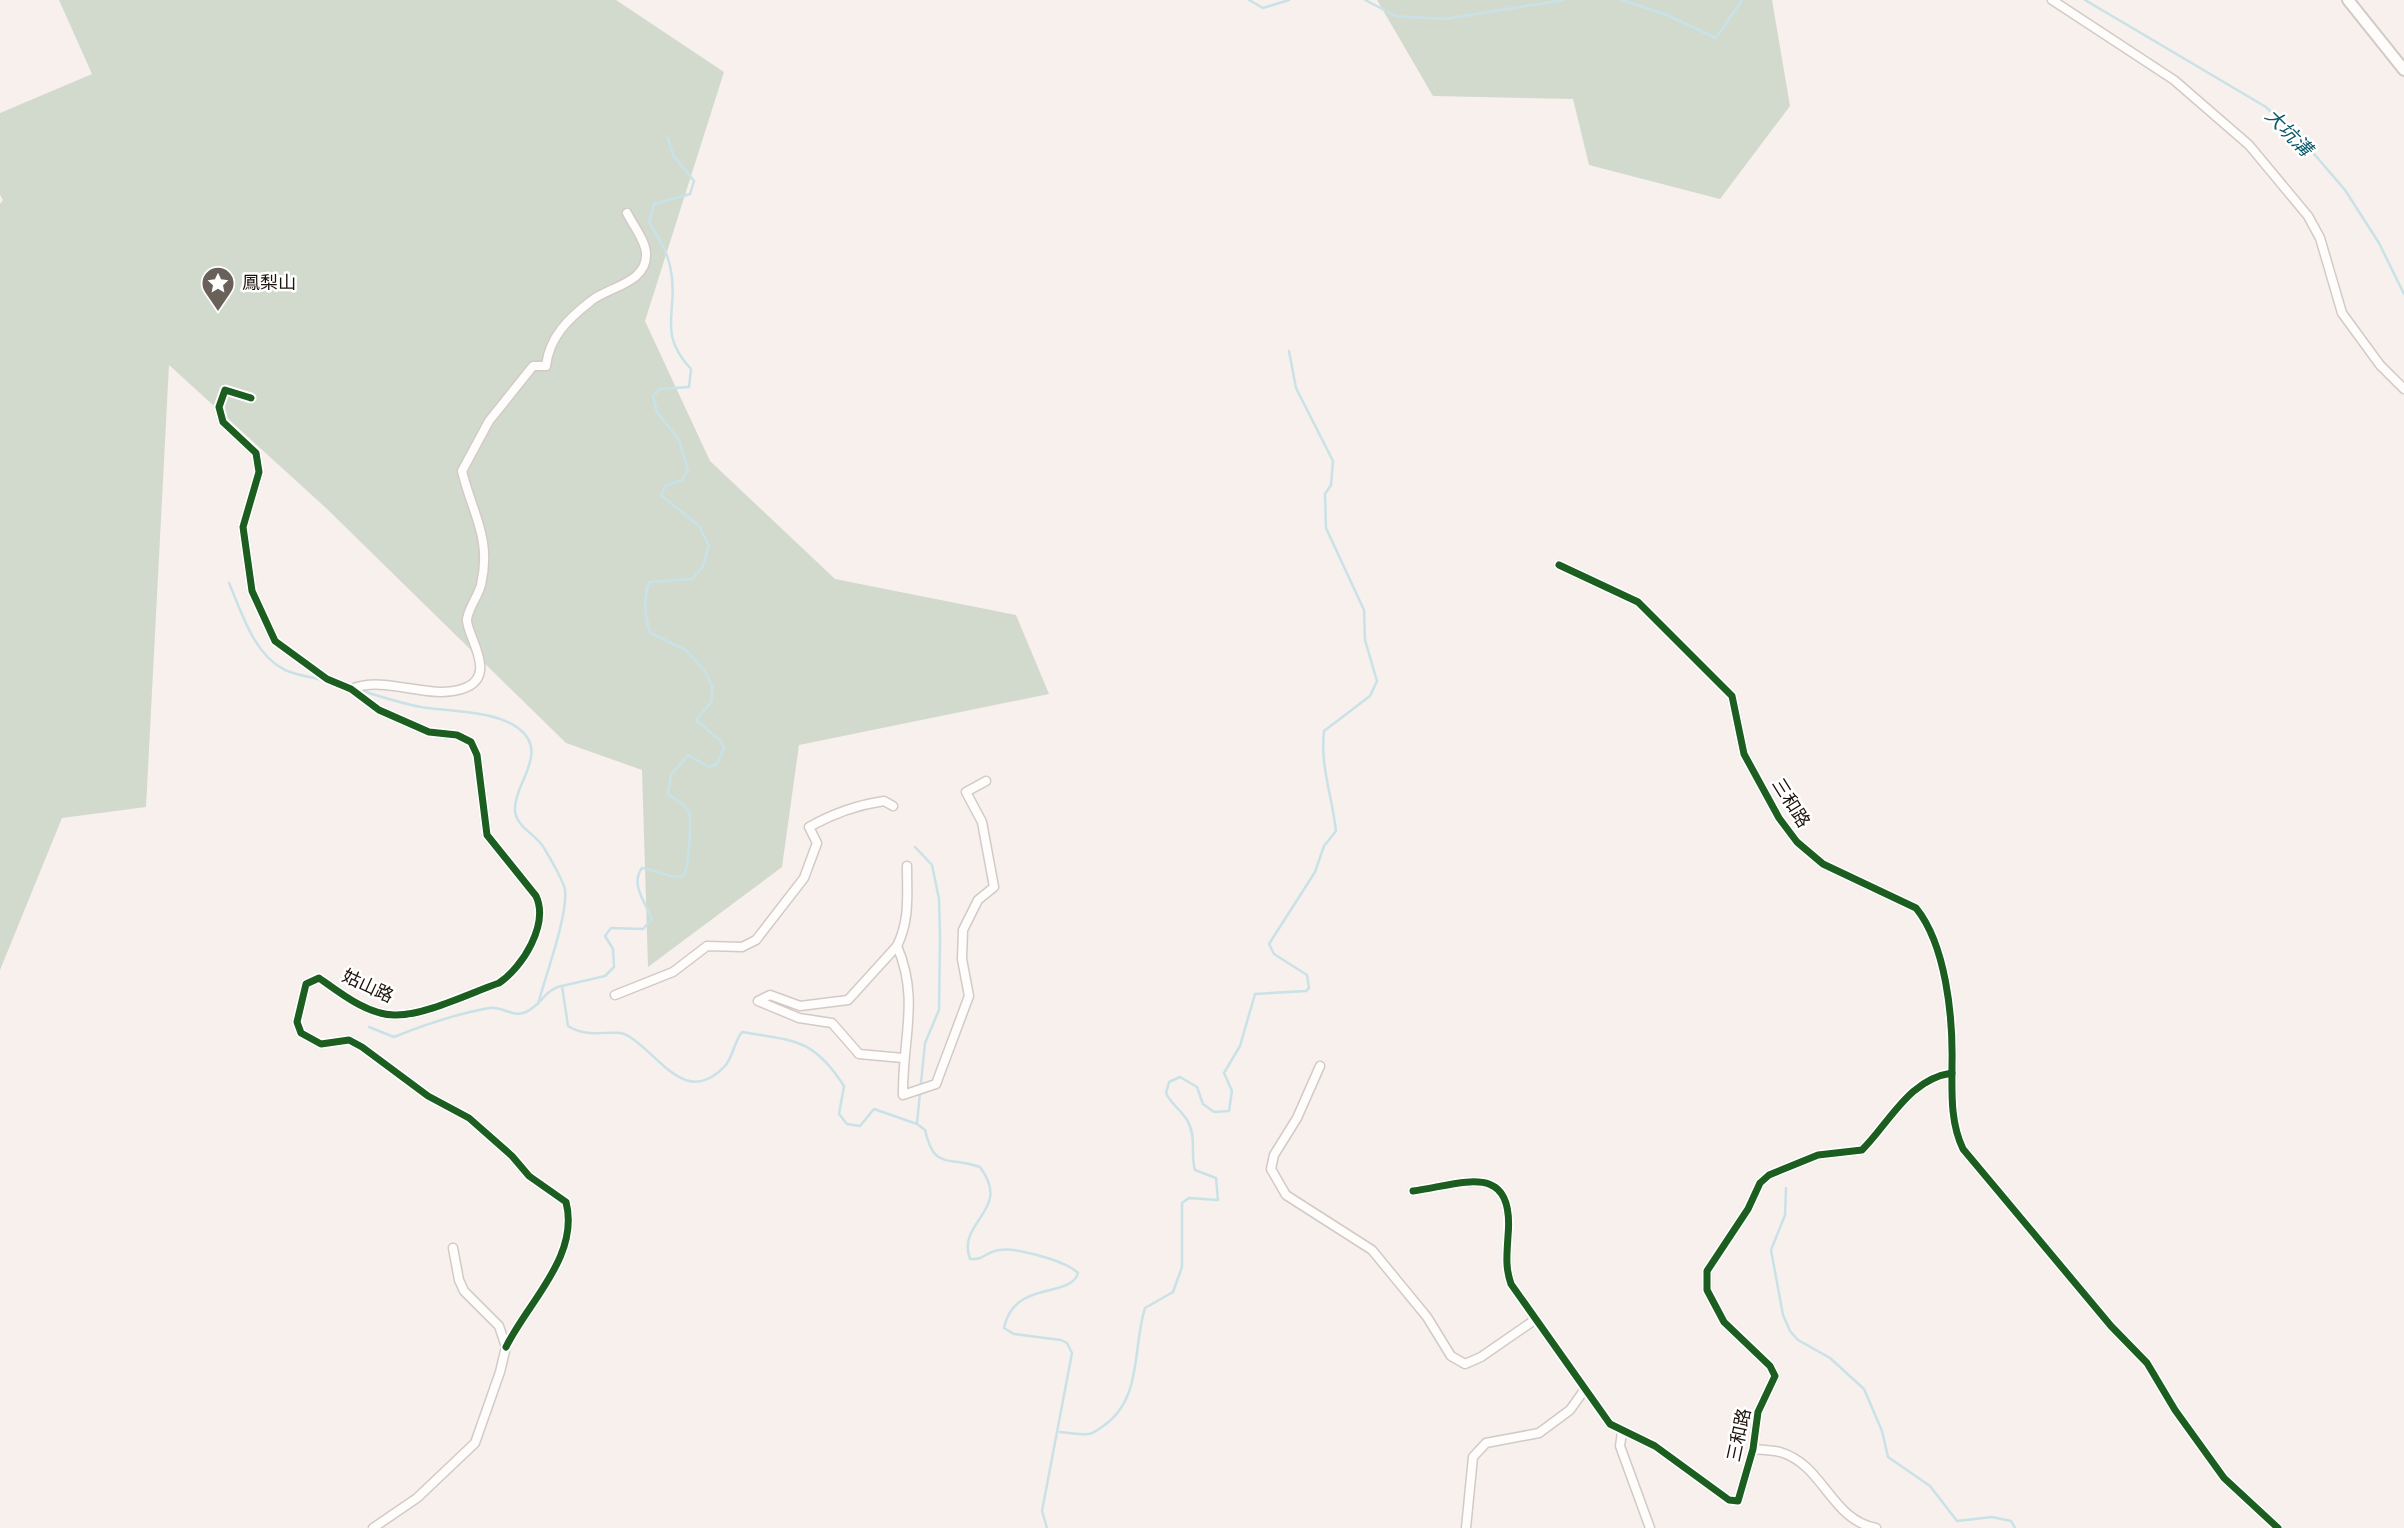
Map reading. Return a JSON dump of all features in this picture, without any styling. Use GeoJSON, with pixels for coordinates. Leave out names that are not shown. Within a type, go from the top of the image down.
{"type":"FeatureCollection","features":[{"type":"Feature","properties":{"kind":"main road"},"geometry":{"type":"LineString","coordinates":[[2347,0],[2404,70]]}},
{"type":"Feature","properties":{"kind":"street"},"geometry":{"type":"LineString","coordinates":[[2052,0],[2174,80],[2249,145],[2308,216],[2320,238],[2342,313],[2380,365],[2404,389]]}},
{"type":"Feature","properties":{"kind":"street"},"geometry":{"type":"LineString","coordinates":[[251,398],[225,390],[219,407],[223,422],[256,453],[259,472],[243,527],[252,591],[275,641],[328,680],[351,689],[370,685],[447,691],[464,689],[474,681],[479,669],[480,652],[468,630],[467,619],[481,587],[485,542],[462,471],[489,421],[533,366],[545,366],[547,350],[561,328],[593,299],[622,287],[639,271],[646,260],[646,250],[627,214]]}},
{"type":"Feature","properties":{"kind":"street","name":"三和路"},"geometry":{"type":"LineString","coordinates":[[1559,565],[1638,602],[1732,696],[1744,754],[1779,818],[1797,842],[1823,864],[1916,908],[1927,920],[1947,984],[1954,1126],[1963,1149],[2111,1326],[2147,1363],[2175,1410],[2224,1478],[2278,1528]]}},
{"type":"Feature","properties":{"kind":"street","name":"姑山路"},"geometry":{"type":"LineString","coordinates":[[351,689],[379,710],[429,732],[457,735],[471,742],[477,755],[480,801],[487,835],[536,895],[541,907],[536,934],[510,975],[499,983],[394,1016],[375,1011],[345,996],[319,978],[306,984],[297,1022],[301,1033],[321,1044],[349,1040],[428,1096],[469,1118],[492,1137],[529,1176],[566,1202],[570,1218],[565,1246],[551,1275],[519,1321],[506,1347],[475,1443],[417,1498],[373,1528]]}},
{"type":"Feature","properties":{"kind":"street"},"geometry":{"type":"LineString","coordinates":[[897,947],[911,994],[903,1058],[903,1095],[936,1084],[969,996],[962,959],[963,930],[978,900],[994,887],[982,822],[966,792],[986,780]]}},
{"type":"Feature","properties":{"kind":"street"},"geometry":{"type":"LineString","coordinates":[[615,995],[673,972],[706,946],[736,948],[756,940],[804,878],[817,843],[809,827],[836,811],[857,805],[884,801],[893,806]]}},
{"type":"Feature","properties":{"kind":"street"},"geometry":{"type":"LineString","coordinates":[[903,1058],[859,1054],[832,1024],[799,1018],[758,1001],[770,995],[800,1006],[848,1000],[897,947],[908,921],[907,866]]}},
{"type":"Feature","properties":{"kind":"street"},"geometry":{"type":"LineString","coordinates":[[1320,1066],[1297,1118],[1274,1155],[1271,1169],[1286,1195],[1372,1250],[1427,1317],[1451,1356],[1465,1364],[1481,1357],[1536,1319]]}},
{"type":"Feature","properties":{"kind":"street","name":"三和路"},"geometry":{"type":"LineString","coordinates":[[1413,1191],[1483,1181],[1502,1191],[1509,1232],[1506,1269],[1511,1284],[1610,1424],[1655,1446],[1729,1500],[1738,1501],[1753,1449],[1758,1412],[1776,1376],[1770,1366],[1724,1322],[1707,1290],[1707,1272],[1748,1209],[1760,1183],[1769,1175],[1818,1155],[1863,1150],[1911,1093],[1937,1075],[1952,1073]]}},
{"type":"Feature","properties":{"kind":"street"},"geometry":{"type":"LineString","coordinates":[[453,1248],[458,1280],[464,1291],[499,1326],[506,1347]]}},
{"type":"Feature","properties":{"kind":"street"},"geometry":{"type":"LineString","coordinates":[[1466,1528],[1473,1457],[1486,1443],[1539,1433],[1570,1410],[1585,1389]]}},
{"type":"Feature","properties":{"kind":"street"},"geometry":{"type":"LineString","coordinates":[[1622,1432],[1620,1446],[1650,1528]]}},
{"type":"Feature","properties":{"kind":"street"},"geometry":{"type":"LineString","coordinates":[[1753,1449],[1781,1452],[1804,1465],[1846,1515],[1864,1526],[1876,1528]]}},
{"type":"Feature","properties":{"kind":"shaded area"},"geometry":{"type":"Polygon","coordinates":[[[59,0],[616,0],[724,72],[645,321],[710,461],[835,579],[1016,615],[1049,694],[799,745],[782,867],[648,967],[642,770],[566,743],[326,508],[169,365],[146,807],[62,818],[0,970],[0,204],[3,200],[0,195],[0,113],[92,74],[59,0]]]}},
{"type":"Feature","properties":{"kind":"shaded area"},"geometry":{"type":"Polygon","coordinates":[[[1377,0],[1772,0],[1790,106],[1720,199],[1589,165],[1573,99],[1433,96],[1377,0]]]}},
{"type":"Feature","properties":{"kind":"waterway"},"geometry":{"type":"LineString","coordinates":[[1249,0],[1263,8],[1289,0]]}},
{"type":"Feature","properties":{"kind":"waterway"},"geometry":{"type":"LineString","coordinates":[[1365,0],[1396,16],[1444,19],[1564,0]]}},
{"type":"Feature","properties":{"kind":"waterway"},"geometry":{"type":"LineString","coordinates":[[1622,0],[1667,15],[1716,38],[1742,0]]}},
{"type":"Feature","properties":{"kind":"waterway","name":"大坑溝"},"geometry":{"type":"LineString","coordinates":[[2085,0],[2266,107],[2315,155],[2345,190],[2379,243],[2404,294]]}},
{"type":"Feature","properties":{"kind":"waterway"},"geometry":{"type":"LineString","coordinates":[[668,138],[673,155],[694,181],[690,194],[654,204],[649,222],[663,245],[670,264],[673,285],[671,332],[674,344],[691,369],[689,387],[660,389],[653,396],[657,412],[679,440],[688,470],[682,480],[665,486],[661,495],[699,526],[709,546],[702,568],[692,579],[649,582],[645,601],[646,614],[650,633],[686,650],[705,671],[712,686],[712,701],[696,720],[721,741],[724,748],[717,764],[709,767],[688,755],[671,775],[668,794],[685,807],[690,816],[684,875],[675,877],[642,868],[638,887],[652,919],[643,929],[611,928],[605,936],[613,949],[614,967],[605,976],[562,986],[568,1026],[586,1032],[624,1034],[674,1074],[698,1082],[711,1077],[725,1066],[742,1032],[801,1044],[822,1059],[844,1086],[839,1114],[847,1124],[860,1126],[874,1109],[917,1124],[925,1130],[929,1143],[938,1156],[980,1167],[988,1182],[990,1195],[988,1205],[970,1235],[970,1259],[981,1258],[995,1251],[1013,1250],[1051,1259],[1078,1273],[1073,1281],[1065,1286],[1019,1302],[1010,1313],[1004,1328],[1014,1334],[1061,1340],[1067,1343],[1072,1353],[1042,1511],[1047,1528]]}},
{"type":"Feature","properties":{"kind":"waterway"},"geometry":{"type":"LineString","coordinates":[[1060,1432],[1093,1433],[1115,1416],[1124,1403],[1134,1373],[1145,1308],[1173,1292],[1182,1267],[1182,1203],[1189,1198],[1218,1200],[1216,1178],[1195,1170],[1190,1126],[1166,1093],[1169,1082],[1180,1077],[1197,1087],[1203,1104],[1214,1112],[1229,1111],[1232,1091],[1224,1073],[1240,1046],[1255,994],[1306,991],[1309,988],[1307,975],[1274,954],[1269,944],[1315,872],[1324,846],[1336,831],[1325,769],[1324,731],[1370,696],[1377,681],[1365,640],[1364,610],[1326,528],[1325,494],[1331,485],[1333,461],[1296,388],[1289,351]]}},
{"type":"Feature","properties":{"kind":"waterway"},"geometry":{"type":"LineString","coordinates":[[229,583],[250,632],[265,654],[285,670],[322,680]]}},
{"type":"Feature","properties":{"kind":"waterway"},"geometry":{"type":"LineString","coordinates":[[359,690],[421,707],[497,718],[518,728],[527,737],[531,758],[516,801],[516,817],[544,848],[565,890],[560,930],[538,1004]]}},
{"type":"Feature","properties":{"kind":"waterway"},"geometry":{"type":"LineString","coordinates":[[915,847],[932,865],[939,899],[940,937],[939,1010],[925,1043],[917,1123]]}},
{"type":"Feature","properties":{"kind":"waterway"},"geometry":{"type":"LineString","coordinates":[[369,1027],[394,1037],[441,1020],[489,1008],[512,1013],[526,1012],[561,986]]}},
{"type":"Feature","properties":{"kind":"waterway"},"geometry":{"type":"LineString","coordinates":[[1786,1188],[1785,1215],[1771,1250],[1783,1315],[1790,1331],[1798,1340],[1830,1358],[1864,1389],[1882,1431],[1888,1457],[1930,1486],[1957,1521],[1992,1517],[2011,1521],[2015,1528]]}},
{"type":"Feature","properties":{"kind":"cycle path"},"geometry":{"type":"LineString","coordinates":[[251,398],[225,390],[219,407],[223,422],[256,453],[259,472],[243,527],[252,591],[275,641],[327,679],[351,689],[379,710],[429,732],[457,735],[471,742],[477,755],[487,835],[536,896],[539,907],[536,932],[525,956],[499,983],[434,1008],[396,1015],[365,1008],[319,978],[306,984],[297,1022],[301,1033],[321,1044],[349,1040],[362,1047],[428,1096],[469,1118],[512,1156],[529,1176],[566,1202],[566,1241],[559,1260],[506,1347]]}},
{"type":"Feature","properties":{"kind":"cycle path"},"geometry":{"type":"LineString","coordinates":[[1559,565],[1638,602],[1732,696],[1744,754],[1779,818],[1797,842],[1823,864],[1916,908],[1934,941],[1946,982],[1951,1025],[1953,1107],[1963,1149],[2111,1326],[2147,1363],[2175,1410],[2224,1478],[2278,1528]]}},
{"type":"Feature","properties":{"kind":"cycle path"},"geometry":{"type":"LineString","coordinates":[[1413,1191],[1467,1182],[1482,1182],[1494,1187],[1503,1196],[1508,1212],[1507,1260],[1511,1284],[1610,1424],[1655,1446],[1729,1500],[1738,1501],[1753,1449],[1758,1412],[1775,1376],[1770,1366],[1724,1322],[1707,1290],[1707,1271],[1748,1209],[1760,1183],[1769,1175],[1818,1155],[1862,1150],[1912,1093],[1937,1077],[1952,1073]]}},
{"type":"Feature","properties":{"kind":"place","name":"鳳梨山"},"geometry":{"type":"Point","coordinates":[218,313]}}]}
